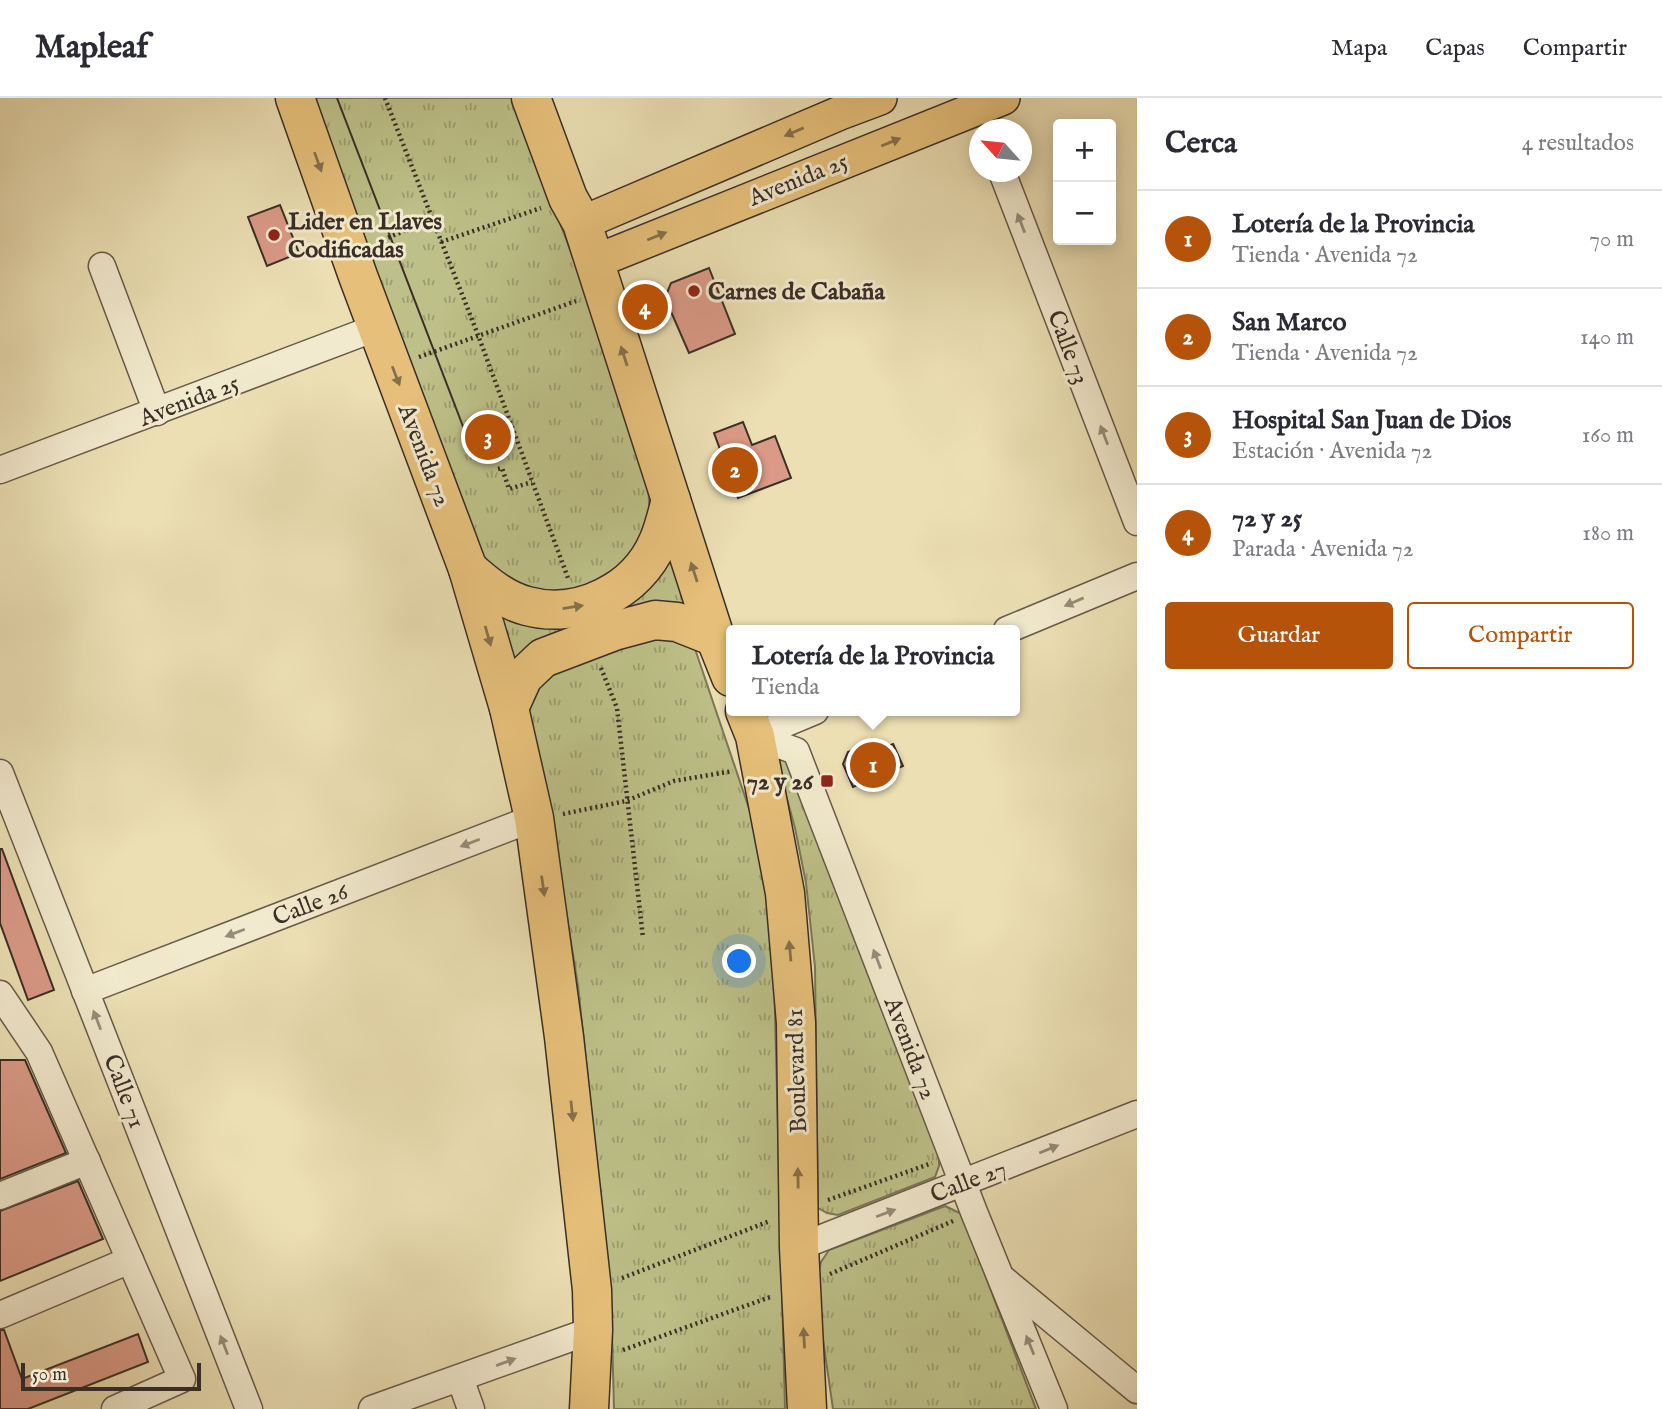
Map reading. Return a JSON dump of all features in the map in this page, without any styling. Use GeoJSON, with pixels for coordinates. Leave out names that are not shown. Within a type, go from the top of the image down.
{"type":"FeatureCollection","features":[{"type":"Feature","properties":{"kind":"highway","name":"Avenida 72"},"geometry":{"type":"LineString","coordinates":[[295,98],[468,569],[509,708],[534,818]]}},
{"type":"Feature","properties":{"kind":"highway"},"geometry":{"type":"LineString","coordinates":[[531,98],[599,277],[726,664]]}},
{"type":"Feature","properties":{"kind":"highway"},"geometry":{"type":"LineString","coordinates":[[509,708],[523,677],[584,623],[602,600],[635,577],[658,543],[670,500]]}},
{"type":"Feature","properties":{"kind":"highway"},"geometry":{"type":"LineString","coordinates":[[468,569],[494,592],[526,606],[552,610],[584,623],[655,620],[677,622],[715,637]]}},
{"type":"Feature","properties":{"kind":"highway","name":"Boulevard 81"},"geometry":{"type":"LineString","coordinates":[[753,738],[785,893],[793,984],[799,1247],[808,1408]]}},
{"type":"Feature","properties":{"kind":"highway"},"geometry":{"type":"LineString","coordinates":[[534,818],[564,1037],[592,1290],[590,1409]]}},
{"type":"Feature","properties":{"kind":"main road","name":"Avenida 25"},"geometry":{"type":"LineString","coordinates":[[575,211],[838,105],[880,98]]}},
{"type":"Feature","properties":{"kind":"main road","name":"Avenida 25"},"geometry":{"type":"LineString","coordinates":[[599,277],[985,108]]}},
{"type":"Feature","properties":{"kind":"street","name":"Calle 73"},"geometry":{"type":"LineString","coordinates":[[1006,182],[1137,522]]}},
{"type":"Feature","properties":{"kind":"street"},"geometry":{"type":"LineString","coordinates":[[102,266],[157,412]]}},
{"type":"Feature","properties":{"kind":"street","name":"Avenida 25"},"geometry":{"type":"LineString","coordinates":[[0,470],[378,327]]}},
{"type":"Feature","properties":{"kind":"street"},"geometry":{"type":"LineString","coordinates":[[1019,625],[1137,576]]}},
{"type":"Feature","properties":{"kind":"street"},"geometry":{"type":"LineString","coordinates":[[753,738],[804,716]]}},
{"type":"Feature","properties":{"kind":"street","name":"Avenida 72"},"geometry":{"type":"LineString","coordinates":[[753,738],[796,751],[999,1276],[1054,1409]]}},
{"type":"Feature","properties":{"kind":"street","name":"Calle 71"},"geometry":{"type":"LineString","coordinates":[[0,773],[249,1409]]}},
{"type":"Feature","properties":{"kind":"street","name":"Calle 26"},"geometry":{"type":"LineString","coordinates":[[85,991],[534,818]]}},
{"type":"Feature","properties":{"kind":"street"},"geometry":{"type":"LineString","coordinates":[[0,994],[39,1052],[182,1379],[115,1409]]}},
{"type":"Feature","properties":{"kind":"street","name":"Calle 27"},"geometry":{"type":"LineString","coordinates":[[799,1247],[1137,1114]]}},
{"type":"Feature","properties":{"kind":"street"},"geometry":{"type":"LineString","coordinates":[[0,1196],[87,1161]]}},
{"type":"Feature","properties":{"kind":"street"},"geometry":{"type":"LineString","coordinates":[[0,1314],[130,1259]]}},
{"type":"Feature","properties":{"kind":"street"},"geometry":{"type":"LineString","coordinates":[[999,1276],[1137,1390]]}},
{"type":"Feature","properties":{"kind":"street"},"geometry":{"type":"LineString","coordinates":[[372,1409],[593,1330]]}},
{"type":"Feature","properties":{"kind":"street"},"geometry":{"type":"LineString","coordinates":[[460,1378],[471,1409]]}},
{"type":"Feature","properties":{"kind":"path"},"geometry":{"type":"LineString","coordinates":[[385,98],[478,335],[617,708],[643,938]]}},
{"type":"Feature","properties":{"kind":"path"},"geometry":{"type":"LineString","coordinates":[[441,242],[575,211]]}},
{"type":"Feature","properties":{"kind":"path"},"geometry":{"type":"LineString","coordinates":[[375,243],[432,219]]}},
{"type":"Feature","properties":{"kind":"path"},"geometry":{"type":"LineString","coordinates":[[393,368],[478,335],[599,277]]}},
{"type":"Feature","properties":{"kind":"path"},"geometry":{"type":"LineString","coordinates":[[498,469],[502,468],[509,489],[532,482]]}},
{"type":"Feature","properties":{"kind":"path"},"geometry":{"type":"LineString","coordinates":[[534,818],[626,801],[674,781],[753,738]]}},
{"type":"Feature","properties":{"kind":"green space"},"geometry":{"type":"Polygon","coordinates":[[[313,98],[512,98],[594,312],[648,483],[650,521],[634,557],[569,596],[540,596],[491,568],[472,539],[313,98]]]}},
{"type":"Feature","properties":{"kind":"green space"},"geometry":{"type":"Polygon","coordinates":[[[670,554],[687,607],[513,668],[494,611],[522,622],[670,554]]]}},
{"type":"Feature","properties":{"kind":"green space"},"geometry":{"type":"Polygon","coordinates":[[[667,626],[692,640],[759,838],[773,935],[785,1409],[614,1409],[611,1296],[578,986],[548,797],[521,703],[538,673],[667,626]]]}},
{"type":"Feature","properties":{"kind":"green space"},"geometry":{"type":"Polygon","coordinates":[[[784,757],[790,760],[939,1153],[939,1166],[935,1177],[838,1215],[818,1208],[815,967],[806,883],[795,828],[778,766],[784,757]]]}},
{"type":"Feature","properties":{"kind":"green space"},"geometry":{"type":"Polygon","coordinates":[[[945,1206],[962,1214],[1036,1409],[833,1409],[822,1333],[818,1274],[821,1262],[829,1250],[945,1206]]]}},
{"type":"Feature","properties":{"kind":"building","name":"Lider en Llaves Codificadas"},"geometry":{"type":"Polygon","coordinates":[[[280,205],[299,253],[267,266],[248,217],[280,205]]]}},
{"type":"Feature","properties":{"kind":"building"},"geometry":{"type":"Polygon","coordinates":[[[709,268],[735,334],[689,353],[665,298],[671,283],[709,268]]]}},
{"type":"Feature","properties":{"kind":"building"},"geometry":{"type":"Polygon","coordinates":[[[743,422],[752,445],[775,436],[791,478],[738,498],[714,433],[743,422]]]}},
{"type":"Feature","properties":{"kind":"building"},"geometry":{"type":"Polygon","coordinates":[[[893,744],[903,766],[853,787],[843,764],[848,752],[863,746],[867,755],[893,744]]]}},
{"type":"Feature","properties":{"kind":"building"},"geometry":{"type":"Polygon","coordinates":[[[0,849],[54,990],[28,1000],[0,923],[0,849]]]}},
{"type":"Feature","properties":{"kind":"building"},"geometry":{"type":"Polygon","coordinates":[[[0,1060],[25,1060],[66,1153],[0,1179],[0,1060]]]}},
{"type":"Feature","properties":{"kind":"building"},"geometry":{"type":"Polygon","coordinates":[[[78,1181],[103,1239],[0,1281],[0,1211],[78,1181]]]}},
{"type":"Feature","properties":{"kind":"building"},"geometry":{"type":"Polygon","coordinates":[[[0,1330],[4,1330],[22,1379],[138,1334],[148,1362],[28,1409],[0,1409],[0,1330]]]}},
{"type":"Feature","properties":{"kind":"tram line"},"geometry":{"type":"LineString","coordinates":[[337,98],[469,442]]}},
{"type":"Feature","properties":{"kind":"place","name":"Lider en Llaves Codificadas"},"geometry":{"type":"Point","coordinates":[274,235]}},
{"type":"Feature","properties":{"kind":"place","name":"Carnes de Cabaña"},"geometry":{"type":"Point","coordinates":[694,291]}},
{"type":"Feature","properties":{"kind":"place","name":"72 y 25"},"geometry":{"type":"Point","coordinates":[645,307]}},
{"type":"Feature","properties":{"kind":"place","name":"Hospital San Juan de Dios"},"geometry":{"type":"Point","coordinates":[488,437]}},
{"type":"Feature","properties":{"kind":"place","name":"San Marco"},"geometry":{"type":"Point","coordinates":[735,470]}},
{"type":"Feature","properties":{"kind":"place","name":"Lotería de la Provincia"},"geometry":{"type":"Point","coordinates":[873,765]}},
{"type":"Feature","properties":{"kind":"place","name":"72 y 26"},"geometry":{"type":"Point","coordinates":[827,781]}}]}
